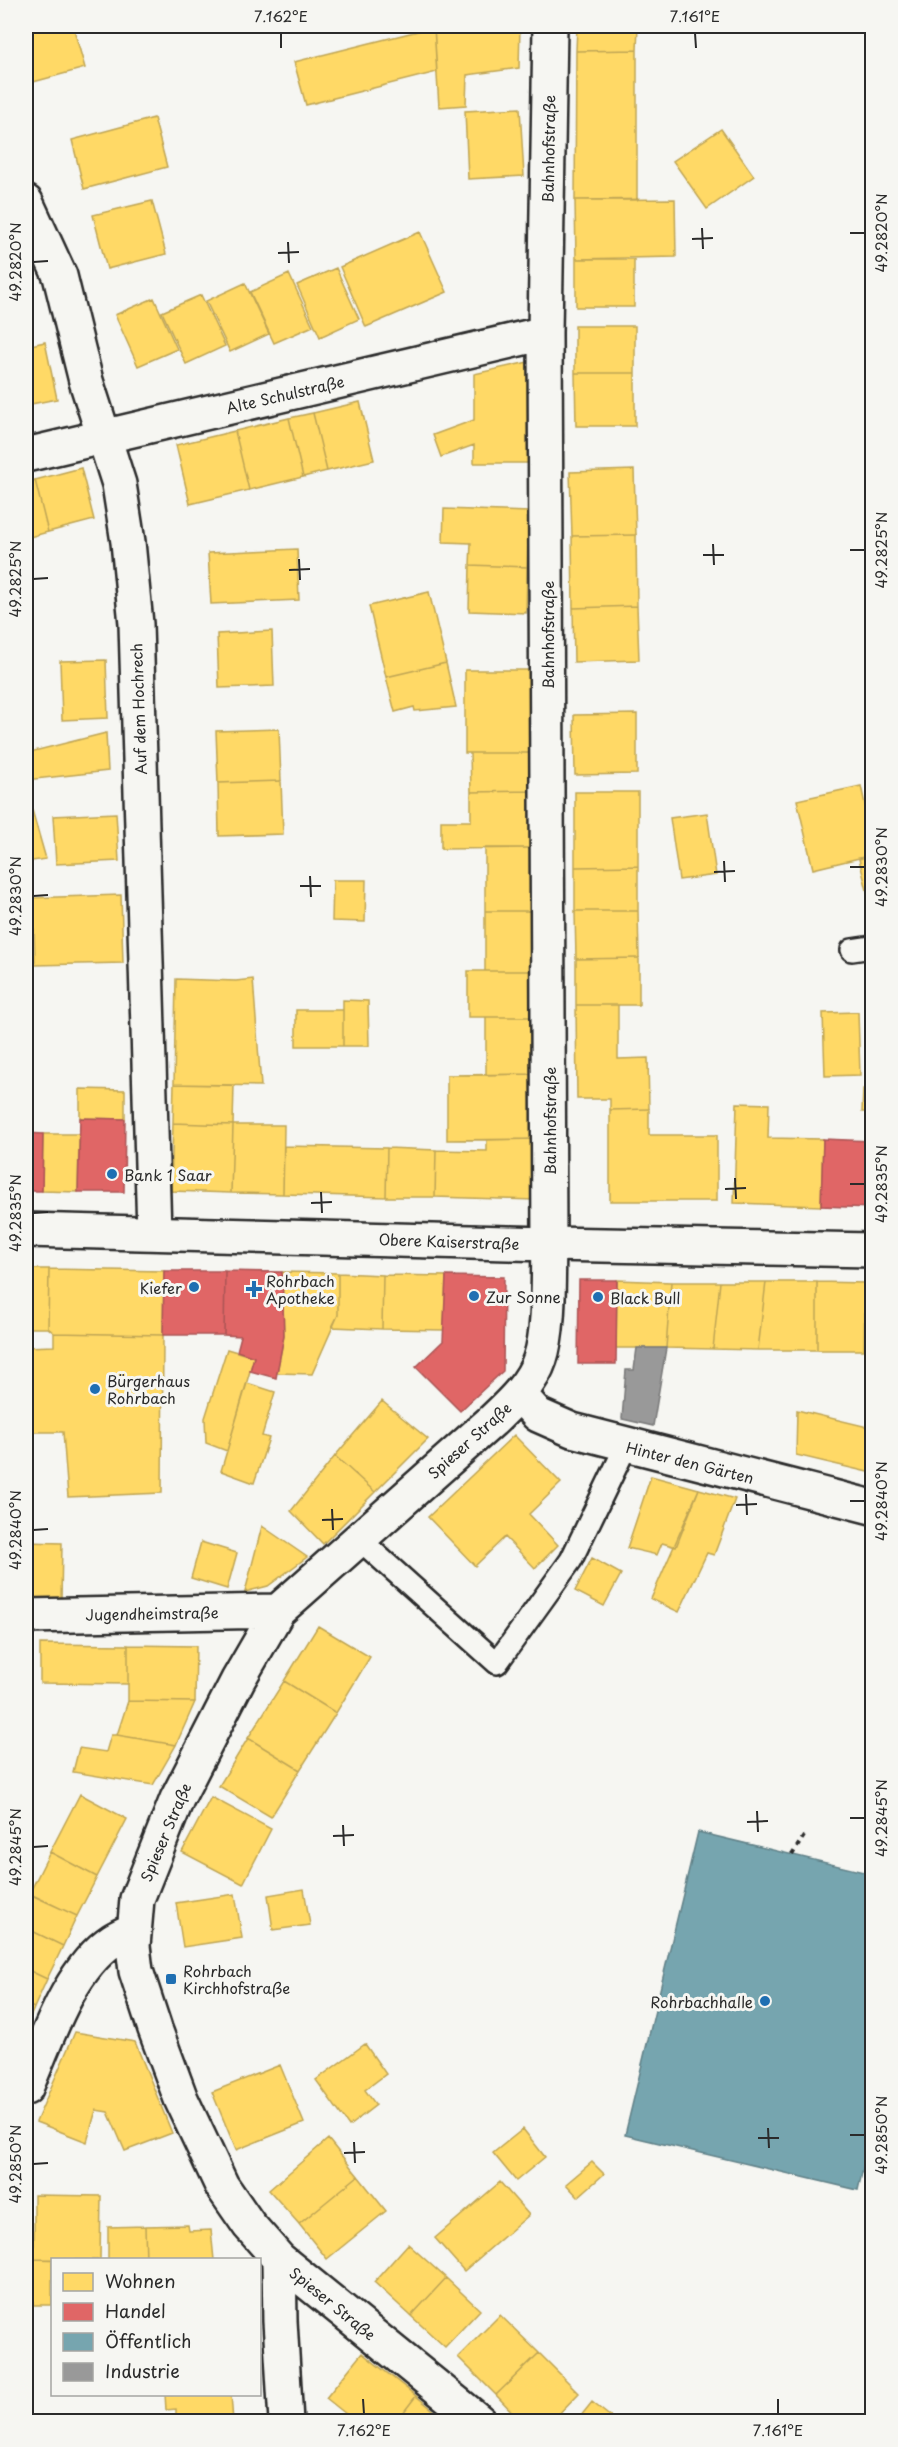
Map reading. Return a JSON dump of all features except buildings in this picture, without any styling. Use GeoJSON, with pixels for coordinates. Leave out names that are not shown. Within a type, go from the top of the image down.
{"type":"FeatureCollection","features":[{"type":"Feature","properties":{"kind":"street","name":"Bahnhofstraße"},"geometry":{"type":"LineString","coordinates":[[549,1244],[545,333],[550,26]]}},
{"type":"Feature","properties":{"kind":"street","name":"Auf dem Hochrech"},"geometry":{"type":"LineString","coordinates":[[26,202],[60,276],[86,381],[119,484],[128,542],[136,624],[154,1232]]}},
{"type":"Feature","properties":{"kind":"street","name":"Alte Schulstraße"},"geometry":{"type":"LineString","coordinates":[[26,455],[545,333]]}},
{"type":"Feature","properties":{"kind":"street","name":"Obere Kaiserstraße"},"geometry":{"type":"LineString","coordinates":[[26,1230],[873,1250]]}},
{"type":"Feature","properties":{"kind":"street","name":"Spieser Straße"},"geometry":{"type":"LineString","coordinates":[[480,2421],[279,2259],[249,2225],[222,2186],[182,2099],[154,2030],[136,1971],[134,1929],[137,1899],[177,1799],[238,1680],[278,1611],[492,1421],[519,1394],[540,1360],[546,1319],[549,1244]]}},
{"type":"Feature","properties":{"kind":"street","name":"Hinter den Gärten"},"geometry":{"type":"LineString","coordinates":[[519,1394],[538,1415],[572,1430],[626,1446],[873,1507]]}},
{"type":"Feature","properties":{"kind":"street","name":"Jugendheimstraße"},"geometry":{"type":"LineString","coordinates":[[26,1616],[278,1611]]}},
{"type":"Feature","properties":{"kind":"street"},"geometry":{"type":"LineString","coordinates":[[26,2088],[63,2004],[87,1965],[112,1940],[134,1929]]}},
{"type":"Feature","properties":{"kind":"street"},"geometry":{"type":"LineString","coordinates":[[279,2259],[286,2421]]}},
{"type":"Feature","properties":{"kind":"lane"},"geometry":{"type":"LineString","coordinates":[[358,1539],[497,1663],[571,1560],[626,1446]]}},
{"type":"Feature","properties":{"kind":"path"},"geometry":{"type":"LineString","coordinates":[[792,1855],[804,1836]]}},
{"type":"Feature","properties":{"kind":"place","name":"Bank 1 Saar"},"geometry":{"type":"Point","coordinates":[112,1174]}},
{"type":"Feature","properties":{"kind":"place","name":"Kiefer"},"geometry":{"type":"Point","coordinates":[194,1287]}},
{"type":"Feature","properties":{"kind":"place","name":"Rohrbach Apotheke"},"geometry":{"type":"Point","coordinates":[254,1289]}},
{"type":"Feature","properties":{"kind":"place","name":"Zur Sonne"},"geometry":{"type":"Point","coordinates":[474,1296]}},
{"type":"Feature","properties":{"kind":"place","name":"Black Bull"},"geometry":{"type":"Point","coordinates":[598,1297]}},
{"type":"Feature","properties":{"kind":"place","name":"Bürgerhaus Rohrbach"},"geometry":{"type":"Point","coordinates":[95,1389]}},
{"type":"Feature","properties":{"kind":"place","name":"Rohrbach Kirchhofstraße"},"geometry":{"type":"Point","coordinates":[171,1979]}},
{"type":"Feature","properties":{"kind":"place","name":"Rohrbachhalle"},"geometry":{"type":"Point","coordinates":[765,2001]}}]}
